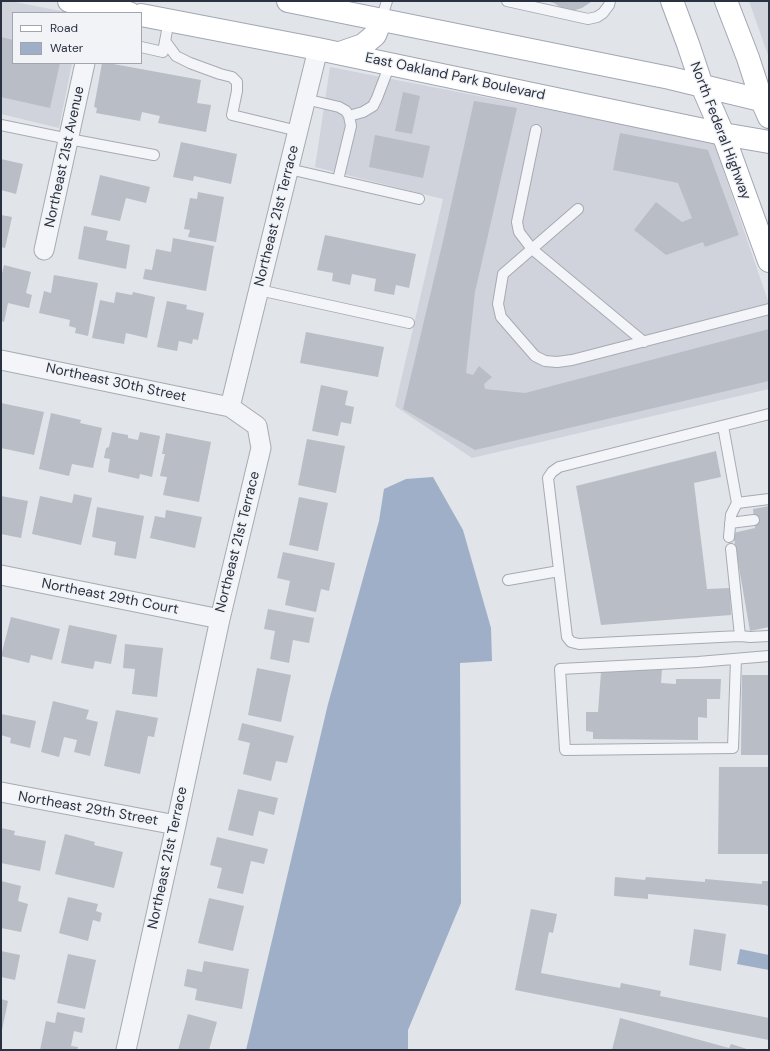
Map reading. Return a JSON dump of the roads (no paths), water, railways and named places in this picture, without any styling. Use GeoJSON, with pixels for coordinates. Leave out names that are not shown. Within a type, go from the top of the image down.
{"type":"FeatureCollection","features":[{"type":"Feature","properties":{"kind":"main road"},"geometry":{"type":"LineString","coordinates":[[69,1],[97,10],[118,12]]}},
{"type":"Feature","properties":{"kind":"main road"},"geometry":{"type":"LineString","coordinates":[[288,1],[384,10],[702,86],[767,107]]}},
{"type":"Feature","properties":{"kind":"main road","name":"North Federal Highway"},"geometry":{"type":"LineString","coordinates":[[672,1],[702,86],[723,134],[769,261]]}},
{"type":"Feature","properties":{"kind":"main road"},"geometry":{"type":"LineString","coordinates":[[726,1],[767,107]]}},
{"type":"Feature","properties":{"kind":"main road"},"geometry":{"type":"LineString","coordinates":[[340,53],[363,45],[375,35],[384,10]]}},
{"type":"Feature","properties":{"kind":"main road","name":"East Oakland Park Boulevard"},"geometry":{"type":"LineString","coordinates":[[142,16],[167,31],[340,53],[723,134],[769,142]]}},
{"type":"Feature","properties":{"kind":"street","name":"Northeast 21st Terrace"},"geometry":{"type":"LineString","coordinates":[[126,1050],[220,619],[261,448],[257,426],[230,407],[318,49]]}},
{"type":"Feature","properties":{"kind":"street","name":"Northeast 21st Avenue"},"geometry":{"type":"LineString","coordinates":[[44,250],[85,64]]}},
{"type":"Feature","properties":{"kind":"street","name":"Northeast 30th Street"},"geometry":{"type":"LineString","coordinates":[[1,360],[230,407]]}},
{"type":"Feature","properties":{"kind":"street","name":"Northeast 29th Court"},"geometry":{"type":"LineString","coordinates":[[1,575],[220,619]]}},
{"type":"Feature","properties":{"kind":"street","name":"Northeast 29th Street"},"geometry":{"type":"LineString","coordinates":[[1,792],[176,825]]}},
{"type":"Feature","properties":{"kind":"lane"},"geometry":{"type":"LineString","coordinates":[[507,1],[588,19],[597,17],[603,13],[610,1]]}},
{"type":"Feature","properties":{"kind":"lane"},"geometry":{"type":"LineString","coordinates":[[142,47],[163,52],[167,31]]}},
{"type":"Feature","properties":{"kind":"lane"},"geometry":{"type":"LineString","coordinates":[[167,31],[176,56],[220,74],[232,77],[237,82],[237,91],[232,115],[298,132]]}},
{"type":"Feature","properties":{"kind":"lane"},"geometry":{"type":"LineString","coordinates":[[349,116],[363,112],[372,106],[377,98],[390,64]]}},
{"type":"Feature","properties":{"kind":"lane"},"geometry":{"type":"LineString","coordinates":[[305,100],[339,107],[346,111],[349,116],[351,126],[338,180]]}},
{"type":"Feature","properties":{"kind":"lane"},"geometry":{"type":"LineString","coordinates":[[1,125],[68,140],[154,155]]}},
{"type":"Feature","properties":{"kind":"lane"},"geometry":{"type":"LineString","coordinates":[[536,130],[517,222],[518,232],[532,249],[644,342]]}},
{"type":"Feature","properties":{"kind":"lane"},"geometry":{"type":"LineString","coordinates":[[288,169],[419,199]]}},
{"type":"Feature","properties":{"kind":"lane"},"geometry":{"type":"LineString","coordinates":[[578,209],[503,274],[498,304],[501,316],[535,356],[545,361],[557,362],[572,360],[769,309]]}},
{"type":"Feature","properties":{"kind":"lane"},"geometry":{"type":"LineString","coordinates":[[259,290],[409,323]]}},
{"type":"Feature","properties":{"kind":"lane"},"geometry":{"type":"LineString","coordinates":[[769,414],[559,467],[552,472],[548,478],[567,637],[571,642],[579,644],[740,636],[769,636]]}},
{"type":"Feature","properties":{"kind":"lane"},"geometry":{"type":"LineString","coordinates":[[723,426],[737,503],[731,515],[729,536]]}},
{"type":"Feature","properties":{"kind":"lane"},"geometry":{"type":"LineString","coordinates":[[737,503],[769,499]]}},
{"type":"Feature","properties":{"kind":"lane"},"geometry":{"type":"LineString","coordinates":[[730,523],[754,520]]}},
{"type":"Feature","properties":{"kind":"lane"},"geometry":{"type":"LineString","coordinates":[[731,549],[740,636]]}},
{"type":"Feature","properties":{"kind":"lane"},"geometry":{"type":"LineString","coordinates":[[508,580],[559,571]]}},
{"type":"Feature","properties":{"kind":"lane"},"geometry":{"type":"LineString","coordinates":[[736,659],[733,748],[564,750],[560,669],[769,656]]}},
{"type":"Feature","properties":{"kind":"water"},"geometry":{"type":"Polygon","coordinates":[[[433,477],[463,530],[491,628],[492,661],[460,663],[461,903],[408,1030],[408,1050],[246,1050],[328,704],[379,521],[384,489],[406,479],[433,477]]]}},
{"type":"Feature","properties":{"kind":"water"},"geometry":{"type":"Polygon","coordinates":[[[740,949],[769,955],[769,970],[737,964],[740,949]]]}}]}
